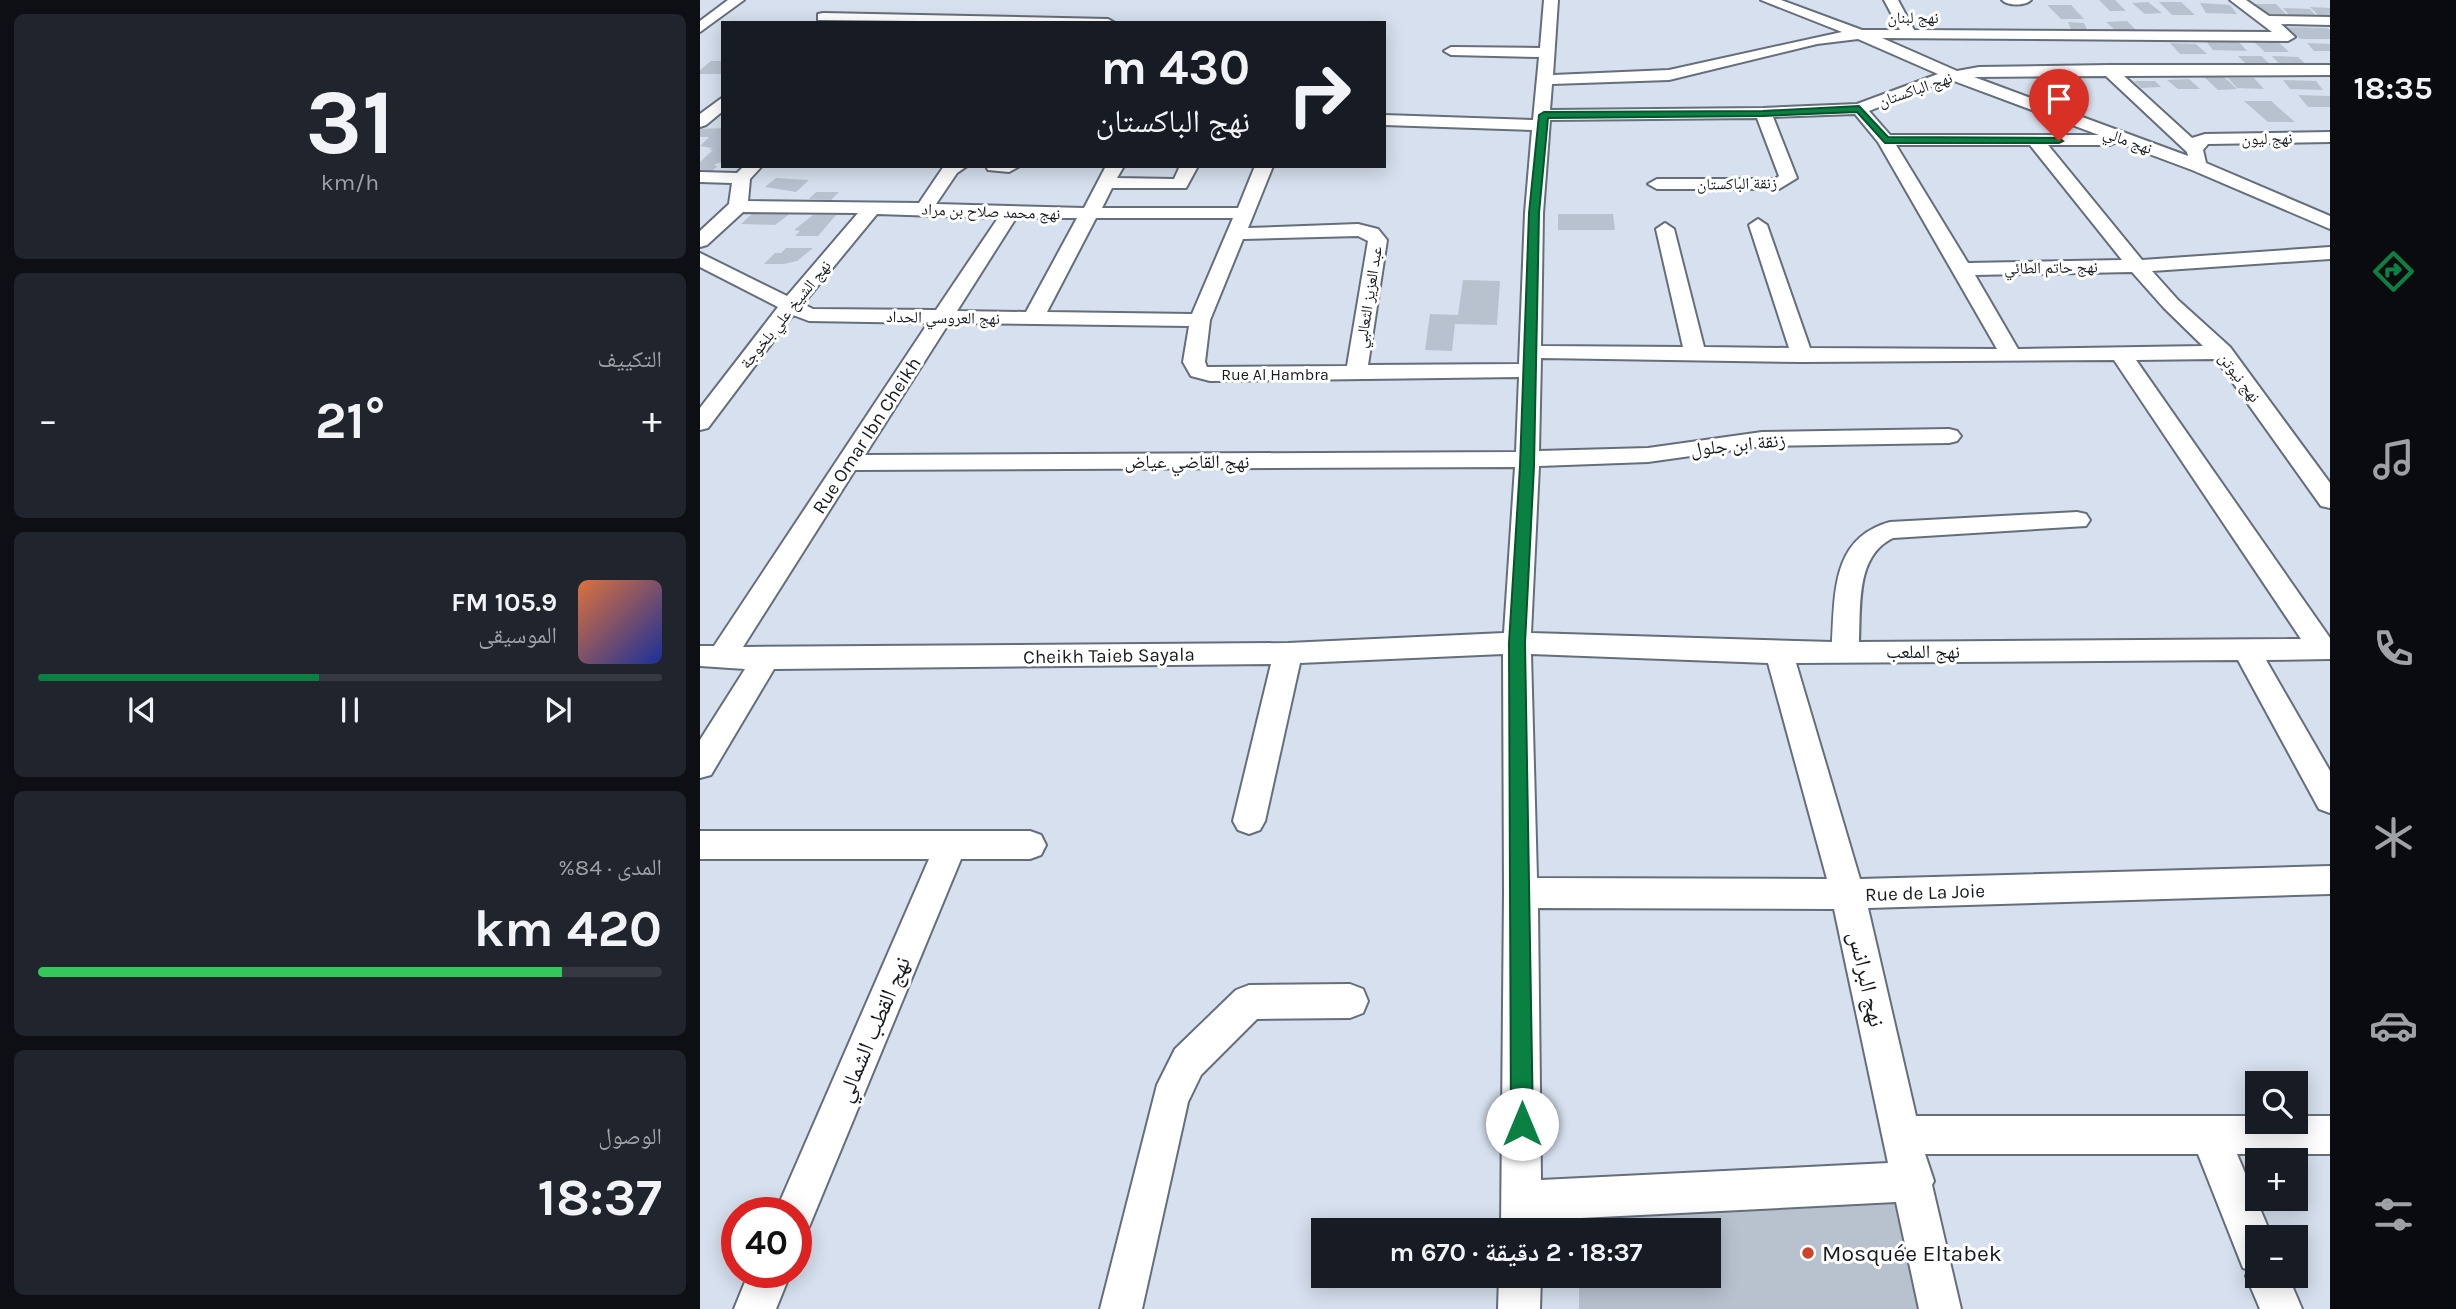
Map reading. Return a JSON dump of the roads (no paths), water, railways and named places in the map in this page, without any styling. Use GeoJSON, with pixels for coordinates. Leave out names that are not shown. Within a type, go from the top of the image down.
{"type":"FeatureCollection","features":[{"type":"Feature","properties":{"kind":"street"},"geometry":{"type":"LineString","coordinates":[[702,25],[737,0]]}},
{"type":"Feature","properties":{"kind":"street"},"geometry":{"type":"LineString","coordinates":[[819,20],[840,0]]}},
{"type":"Feature","properties":{"kind":"street"},"geometry":{"type":"LineString","coordinates":[[1550,0],[1534,213],[1527,459],[1517,643],[1521,893],[1521,1216],[1913,1181]]}},
{"type":"Feature","properties":{"kind":"street","name":"نهج مالي"},"geometry":{"type":"LineString","coordinates":[[1768,0],[1860,34],[1953,75],[2127,140],[2199,152],[2330,223]]}},
{"type":"Feature","properties":{"kind":"street"},"geometry":{"type":"LineString","coordinates":[[1891,0],[1909,34]]}},
{"type":"Feature","properties":{"kind":"street"},"geometry":{"type":"LineString","coordinates":[[2009,0],[2024,0]]}},
{"type":"Feature","properties":{"kind":"street"},"geometry":{"type":"LineString","coordinates":[[2237,0],[2253,13],[2270,20],[2329,70]]}},
{"type":"Feature","properties":{"kind":"street"},"geometry":{"type":"LineString","coordinates":[[819,20],[926,21],[959,15],[992,21]]}},
{"type":"Feature","properties":{"kind":"street"},"geometry":{"type":"LineString","coordinates":[[1010,21],[1077,16],[1099,21]]}},
{"type":"Feature","properties":{"kind":"street"},"geometry":{"type":"LineString","coordinates":[[2270,20],[2330,20]]}},
{"type":"Feature","properties":{"kind":"street","name":"نهج لبنان"},"geometry":{"type":"LineString","coordinates":[[1451,51],[1546,67],[1669,75],[1817,40],[1860,34],[2297,44]]}},
{"type":"Feature","properties":{"kind":"street"},"geometry":{"type":"LineString","coordinates":[[2109,70],[2199,152]]}},
{"type":"Feature","properties":{"kind":"street","name":"نهج الباكستان"},"geometry":{"type":"LineString","coordinates":[[1386,120],[1543,120],[1859,109],[1953,75],[1979,72],[2329,70]]}},
{"type":"Feature","properties":{"kind":"street"},"geometry":{"type":"LineString","coordinates":[[700,123],[721,104]]}},
{"type":"Feature","properties":{"kind":"street"},"geometry":{"type":"LineString","coordinates":[[1859,109],[1885,140],[2011,356]]}},
{"type":"Feature","properties":{"kind":"street","name":"زنقة الباكستان"},"geometry":{"type":"LineString","coordinates":[[1657,184],[1786,182],[1788,178],[1763,113]]}},
{"type":"Feature","properties":{"kind":"street"},"geometry":{"type":"LineString","coordinates":[[700,123],[721,125]]}},
{"type":"Feature","properties":{"kind":"street","name":"نهج ليون"},"geometry":{"type":"LineString","coordinates":[[2199,152],[2330,137]]}},
{"type":"Feature","properties":{"kind":"street"},"geometry":{"type":"LineString","coordinates":[[1885,140],[2127,140]]}},
{"type":"Feature","properties":{"kind":"street","name":"نهج نيوتن"},"geometry":{"type":"LineString","coordinates":[[2036,141],[2137,266],[2171,304],[2222,352],[2330,500]]}},
{"type":"Feature","properties":{"kind":"street"},"geometry":{"type":"LineString","coordinates":[[924,209],[953,168]]}},
{"type":"Feature","properties":{"kind":"street"},"geometry":{"type":"LineString","coordinates":[[1033,318],[1111,175],[1180,184],[1188,168]]}},
{"type":"Feature","properties":{"kind":"street","name":"Rue Al Hambra"},"geometry":{"type":"LineString","coordinates":[[1263,168],[1200,320],[1195,366],[1203,373],[1356,373],[1530,361],[1695,354],[2122,356],[2222,352]]}},
{"type":"Feature","properties":{"kind":"street"},"geometry":{"type":"LineString","coordinates":[[700,177],[747,172],[738,206],[700,241]]}},
{"type":"Feature","properties":{"kind":"street","name":"نهج محمد صلاح بن مراد"},"geometry":{"type":"LineString","coordinates":[[738,206],[873,207],[1010,213],[1244,213]]}},
{"type":"Feature","properties":{"kind":"street","name":"نهج الشيخ علي بلخوجة"},"geometry":{"type":"LineString","coordinates":[[700,423],[789,307],[873,207]]}},
{"type":"Feature","properties":{"kind":"street","name":"Rue Omar Ibn Cheikh"},"geometry":{"type":"LineString","coordinates":[[711,657],[848,463],[1010,213]]}},
{"type":"Feature","properties":{"kind":"street"},"geometry":{"type":"LineString","coordinates":[[1758,225],[1802,356]]}},
{"type":"Feature","properties":{"kind":"street"},"geometry":{"type":"LineString","coordinates":[[1665,229],[1695,354]]}},
{"type":"Feature","properties":{"kind":"street","name":"عبد العزيز الثعالبي"},"geometry":{"type":"LineString","coordinates":[[1236,234],[1358,230],[1371,233],[1378,240],[1356,373]]}},
{"type":"Feature","properties":{"kind":"street","name":"نهج حاتم الطائي"},"geometry":{"type":"LineString","coordinates":[[1962,269],[2137,266],[2330,253]]}},
{"type":"Feature","properties":{"kind":"street","name":"نهج العروسي الحداد"},"geometry":{"type":"LineString","coordinates":[[700,259],[809,315],[1200,320]]}},
{"type":"Feature","properties":{"kind":"street"},"geometry":{"type":"LineString","coordinates":[[2122,356],[2327,649]]}},
{"type":"Feature","properties":{"kind":"street","name":"زنقة ابن جلول"},"geometry":{"type":"LineString","coordinates":[[1527,459],[1648,455],[1762,439],[1949,436]]}},
{"type":"Feature","properties":{"kind":"street","name":"نهج القاضي عياض"},"geometry":{"type":"LineString","coordinates":[[848,463],[1527,459]]}},
{"type":"Feature","properties":{"kind":"street"},"geometry":{"type":"LineString","coordinates":[[1845,651],[1852,576],[1857,558],[1867,543],[1877,536],[1890,530],[2077,520]]}},
{"type":"Feature","properties":{"kind":"street","name":"نهج الملعب"},"geometry":{"type":"LineString","coordinates":[[1517,643],[1779,653],[2248,652],[2327,649]]}},
{"type":"Feature","properties":{"kind":"street","name":"Cheikh Taieb Sayala"},"geometry":{"type":"LineString","coordinates":[[711,657],[766,659],[1288,653],[1517,643]]}},
{"type":"Feature","properties":{"kind":"street"},"geometry":{"type":"LineString","coordinates":[[2248,652],[2330,800]]}},
{"type":"Feature","properties":{"kind":"street"},"geometry":{"type":"LineString","coordinates":[[1249,821],[1288,653]]}},
{"type":"Feature","properties":{"kind":"street","name":"نهج البرانس"},"geometry":{"type":"LineString","coordinates":[[1779,653],[1848,894],[1940,1309]]}},
{"type":"Feature","properties":{"kind":"street"},"geometry":{"type":"LineString","coordinates":[[700,766],[766,659]]}},
{"type":"Feature","properties":{"kind":"street"},"geometry":{"type":"LineString","coordinates":[[700,845],[1030,845]]}},
{"type":"Feature","properties":{"kind":"street","name":"نهج القطب الشمالي"},"geometry":{"type":"LineString","coordinates":[[803,1197],[951,845]]}},
{"type":"Feature","properties":{"kind":"street","name":"Rue de La Joie"},"geometry":{"type":"LineString","coordinates":[[1521,893],[1848,894],[2330,880]]}},
{"type":"Feature","properties":{"kind":"street"},"geometry":{"type":"LineString","coordinates":[[1121,1309],[1170,1098],[1188,1062],[1248,1002],[1350,1001]]}},
{"type":"Feature","properties":{"kind":"street"},"geometry":{"type":"LineString","coordinates":[[1903,1135],[2330,1135]]}},
{"type":"Feature","properties":{"kind":"street"},"geometry":{"type":"LineString","coordinates":[[2209,1135],[2246,1225]]}},
{"type":"Feature","properties":{"kind":"street"},"geometry":{"type":"LineString","coordinates":[[755,1309],[764,1288]]}},
{"type":"Feature","properties":{"kind":"street"},"geometry":{"type":"LineString","coordinates":[[1519,1309],[1520,1288]]}},
{"type":"Feature","properties":{"kind":"street"},"geometry":{"type":"LineString","coordinates":[[2272,1288],[2281,1309]]}},
{"type":"Feature","properties":{"kind":"place","name":"Mosquée Eltabek"},"geometry":{"type":"Point","coordinates":[1808,1253]}}]}
